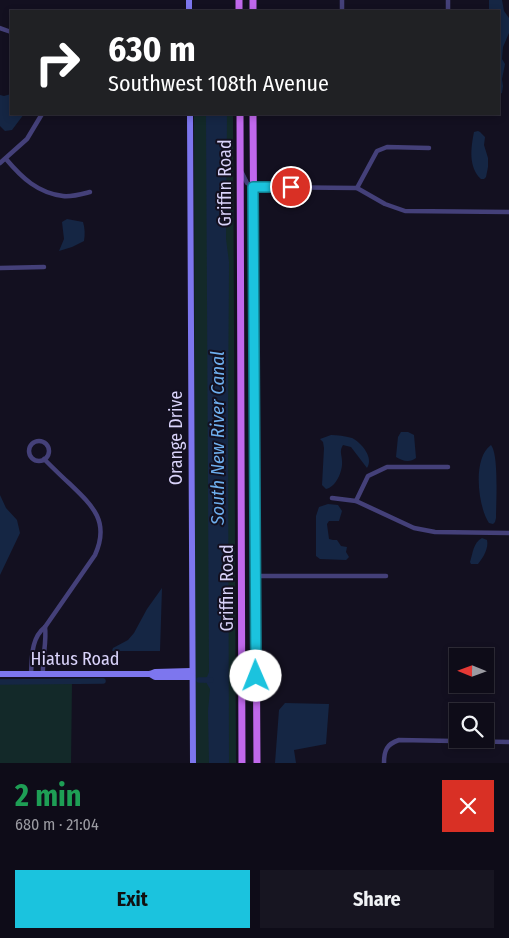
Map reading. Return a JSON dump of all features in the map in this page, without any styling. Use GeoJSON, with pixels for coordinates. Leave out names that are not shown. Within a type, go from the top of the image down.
{"type":"FeatureCollection","features":[{"type":"Feature","properties":{"kind":"main road","name":"Griffin Road"},"geometry":{"type":"LineString","coordinates":[[240,115],[242,763]]}},
{"type":"Feature","properties":{"kind":"main road","name":"Griffin Road"},"geometry":{"type":"LineString","coordinates":[[253,115],[257,763]]}},
{"type":"Feature","properties":{"kind":"main road"},"geometry":{"type":"LineString","coordinates":[[242,669],[256,676]]}},
{"type":"Feature","properties":{"kind":"main road"},"geometry":{"type":"LineString","coordinates":[[242,686],[248,687],[257,697]]}},
{"type":"Feature","properties":{"kind":"street"},"geometry":{"type":"LineString","coordinates":[[0,164],[27,140],[41,115]]}},
{"type":"Feature","properties":{"kind":"street","name":"Orange Drive"},"geometry":{"type":"LineString","coordinates":[[190,115],[193,763]]}},
{"type":"Feature","properties":{"kind":"street"},"geometry":{"type":"LineString","coordinates":[[357,188],[377,152],[386,148],[429,148]]}},
{"type":"Feature","properties":{"kind":"street"},"geometry":{"type":"LineString","coordinates":[[6,160],[20,176],[39,190],[64,196],[90,192]]}},
{"type":"Feature","properties":{"kind":"street"},"geometry":{"type":"LineString","coordinates":[[240,169],[247,183],[253,187],[357,188],[385,204],[405,211],[509,212]]}},
{"type":"Feature","properties":{"kind":"street"},"geometry":{"type":"LineString","coordinates":[[0,268],[44,267]]}},
{"type":"Feature","properties":{"kind":"street"},"geometry":{"type":"LineString","coordinates":[[40,441],[46,444],[48,454],[44,459],[36,460],[31,456],[30,447],[34,443],[40,441]]}},
{"type":"Feature","properties":{"kind":"street"},"geometry":{"type":"LineString","coordinates":[[31,674],[32,653],[37,635],[46,626],[95,555],[100,546],[101,536],[99,517],[88,500],[44,459]]}},
{"type":"Feature","properties":{"kind":"street"},"geometry":{"type":"LineString","coordinates":[[356,501],[368,476],[387,467],[448,467]]}},
{"type":"Feature","properties":{"kind":"street"},"geometry":{"type":"LineString","coordinates":[[332,498],[356,501],[414,528],[435,532],[509,533]]}},
{"type":"Feature","properties":{"kind":"street"},"geometry":{"type":"LineString","coordinates":[[255,576],[386,576]]}},
{"type":"Feature","properties":{"kind":"street"},"geometry":{"type":"LineString","coordinates":[[43,674],[46,626]]}},
{"type":"Feature","properties":{"kind":"street","name":"Hiatus Road"},"geometry":{"type":"LineString","coordinates":[[0,674],[150,674],[155,677],[192,674]]}},
{"type":"Feature","properties":{"kind":"street"},"geometry":{"type":"LineString","coordinates":[[384,763],[384,755],[388,745],[400,740],[509,742]]}},
{"type":"Feature","properties":{"kind":"green space"},"geometry":{"type":"Polygon","coordinates":[[[194,115],[233,115],[236,763],[195,763],[194,115]]]}},
{"type":"Feature","properties":{"kind":"green space"},"geometry":{"type":"Polygon","coordinates":[[[72,681],[71,763],[0,763],[0,682],[72,681]]]}},
{"type":"Feature","properties":{"kind":"water"},"geometry":{"type":"Polygon","coordinates":[[[489,0],[502,0],[504,11],[509,18],[509,33],[503,47],[502,59],[505,64],[502,93],[500,94],[500,10],[489,10],[489,0]]]}},
{"type":"Feature","properties":{"kind":"water"},"geometry":{"type":"Polygon","coordinates":[[[10,94],[10,115],[23,115],[12,130],[5,131],[0,126],[0,95],[10,94]]]}},
{"type":"Feature","properties":{"kind":"water","name":"South New River Canal"},"geometry":{"type":"Polygon","coordinates":[[[206,115],[227,115],[226,239],[229,262],[229,763],[209,763],[208,711],[210,689],[206,682],[204,683],[204,678],[207,677],[209,672],[206,115]]]}},
{"type":"Feature","properties":{"kind":"water"},"geometry":{"type":"Polygon","coordinates":[[[478,131],[485,137],[484,145],[488,158],[488,167],[484,179],[481,179],[474,169],[471,157],[474,132],[478,131]]]}},
{"type":"Feature","properties":{"kind":"water"},"geometry":{"type":"Polygon","coordinates":[[[67,219],[83,222],[84,241],[59,251],[64,239],[62,222],[67,219]]]}},
{"type":"Feature","properties":{"kind":"water"},"geometry":{"type":"Polygon","coordinates":[[[401,432],[408,432],[414,435],[416,458],[414,460],[406,461],[396,457],[398,437],[401,432]]]}},
{"type":"Feature","properties":{"kind":"water"},"geometry":{"type":"Polygon","coordinates":[[[331,435],[356,440],[366,451],[369,464],[367,468],[351,447],[343,445],[340,474],[336,482],[326,489],[322,485],[324,448],[323,442],[320,439],[331,435]]]}},
{"type":"Feature","properties":{"kind":"water"},"geometry":{"type":"Polygon","coordinates":[[[491,445],[494,450],[497,480],[496,518],[493,524],[489,523],[485,516],[479,483],[481,460],[485,451],[491,445]]]}},
{"type":"Feature","properties":{"kind":"water"},"geometry":{"type":"Polygon","coordinates":[[[0,495],[6,508],[17,520],[20,533],[0,575],[0,495]]]}},
{"type":"Feature","properties":{"kind":"water"},"geometry":{"type":"Polygon","coordinates":[[[328,504],[338,505],[342,511],[339,521],[329,521],[327,524],[329,539],[337,540],[341,546],[347,547],[346,552],[349,557],[346,560],[320,559],[316,556],[316,516],[319,507],[328,504]]]}},
{"type":"Feature","properties":{"kind":"water"},"geometry":{"type":"Polygon","coordinates":[[[482,538],[487,540],[485,553],[478,564],[471,564],[475,545],[482,538]]]}},
{"type":"Feature","properties":{"kind":"water"},"geometry":{"type":"Polygon","coordinates":[[[162,588],[160,651],[112,651],[113,648],[128,640],[134,633],[147,609],[162,588]]]}},
{"type":"Feature","properties":{"kind":"water"},"geometry":{"type":"Polygon","coordinates":[[[285,703],[329,704],[326,744],[294,750],[296,763],[275,763],[279,710],[285,703]]]}},
{"type":"Feature","properties":{"kind":"waterway"},"geometry":{"type":"LineString","coordinates":[[199,680],[211,680]]}},
{"type":"Feature","properties":{"kind":"waterway"},"geometry":{"type":"LineString","coordinates":[[0,682],[103,681]]}},
{"type":"Feature","properties":{"kind":"route"},"geometry":{"type":"LineString","coordinates":[[256,676],[253,187],[291,187]]}}]}
